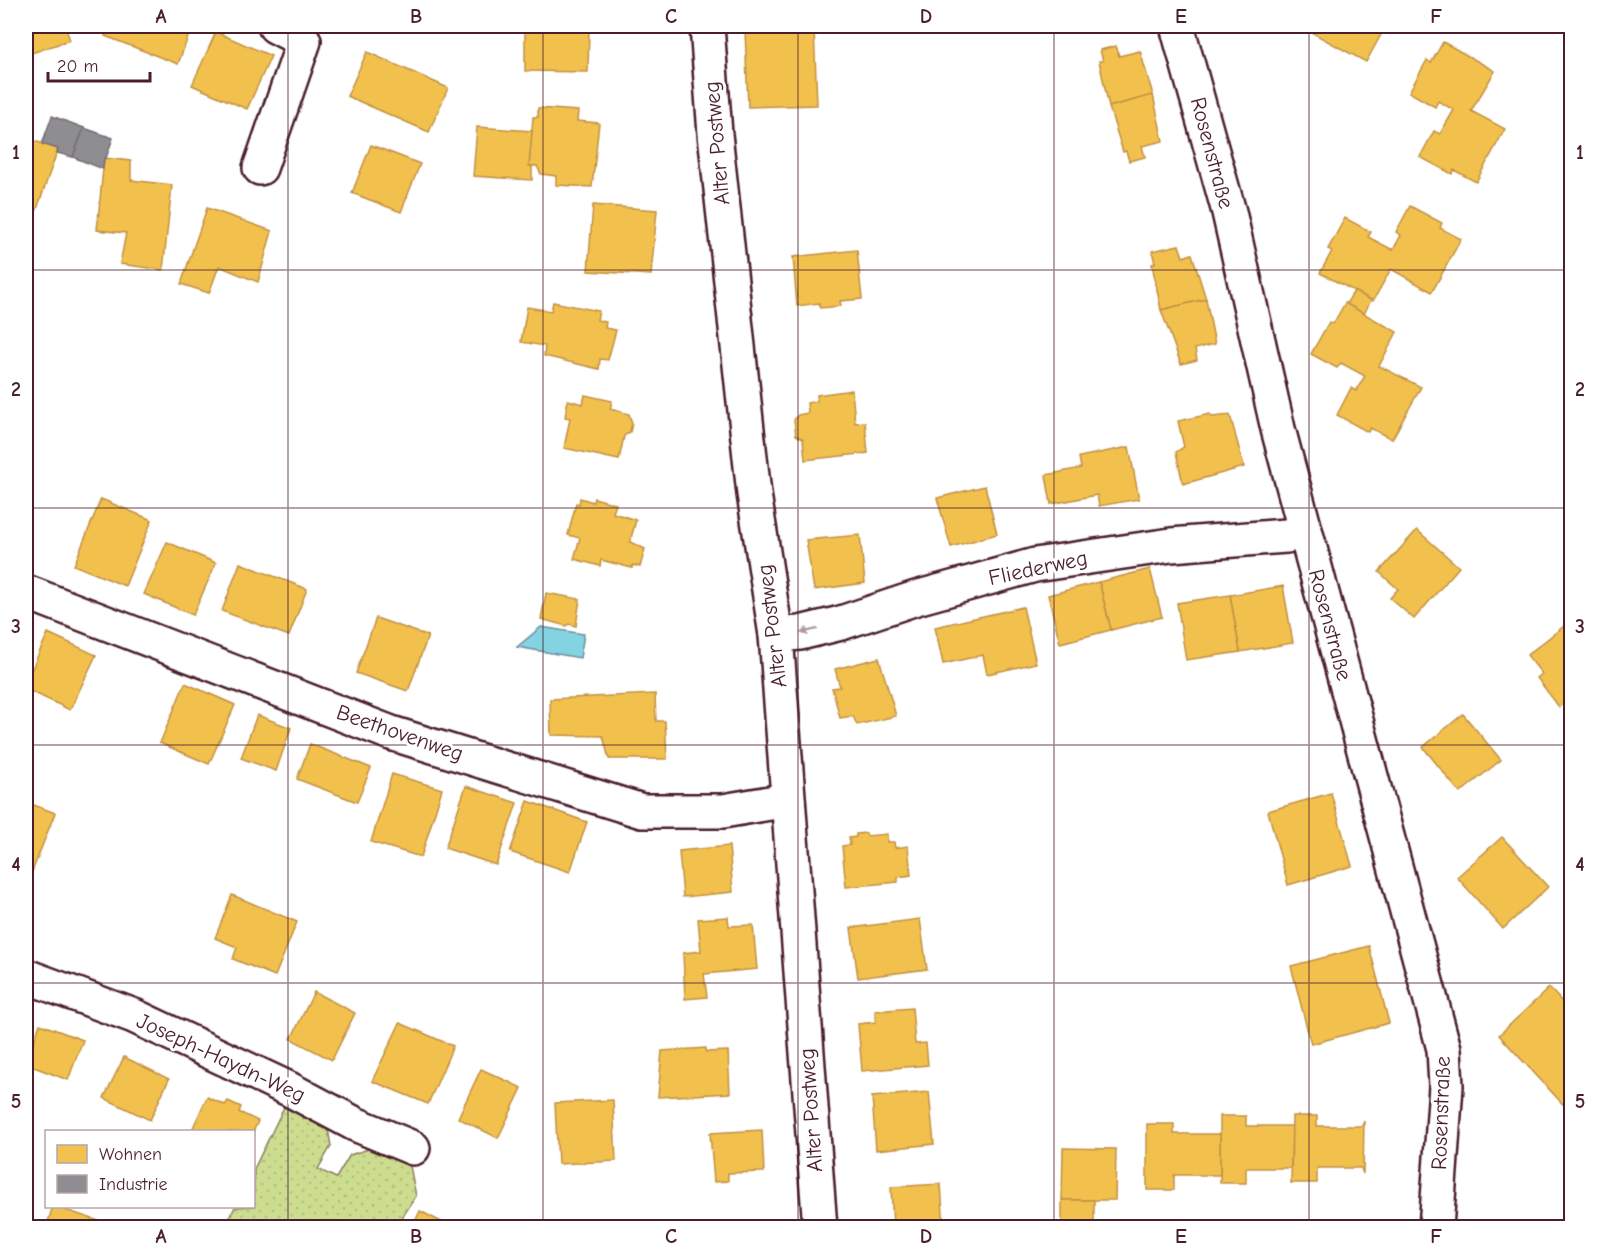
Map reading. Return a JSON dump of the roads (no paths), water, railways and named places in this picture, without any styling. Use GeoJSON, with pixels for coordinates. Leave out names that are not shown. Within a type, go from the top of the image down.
{"type":"FeatureCollection","features":[{"type":"Feature","properties":{"kind":"street"},"geometry":{"type":"LineString","coordinates":[[260,168],[304,41],[274,26]]}},
{"type":"Feature","properties":{"kind":"street","name":"Alter Postweg"},"geometry":{"type":"LineString","coordinates":[[707,26],[715,135],[753,482],[776,635],[820,1227]]}},
{"type":"Feature","properties":{"kind":"street","name":"Rosenstraße"},"geometry":{"type":"LineString","coordinates":[[1177,26],[1229,212],[1278,429],[1444,1050],[1446,1086],[1436,1227]]}},
{"type":"Feature","properties":{"kind":"street","name":"Fliederweg"},"geometry":{"type":"LineString","coordinates":[[776,635],[800,633],[840,623],[916,598],[1035,565],[1171,545],[1286,536],[1305,532]]}},
{"type":"Feature","properties":{"kind":"street","name":"Beethovenweg"},"geometry":{"type":"LineString","coordinates":[[26,592],[391,733],[642,811],[723,811],[788,800]]}},
{"type":"Feature","properties":{"kind":"street","name":"Joseph-Haydn-Weg"},"geometry":{"type":"LineString","coordinates":[[26,976],[135,1016],[289,1089],[355,1124],[413,1148]]}},
{"type":"Feature","properties":{"kind":"water"},"geometry":{"type":"Polygon","coordinates":[[[541,627],[584,634],[580,658],[517,647],[541,627]]]}}]}
